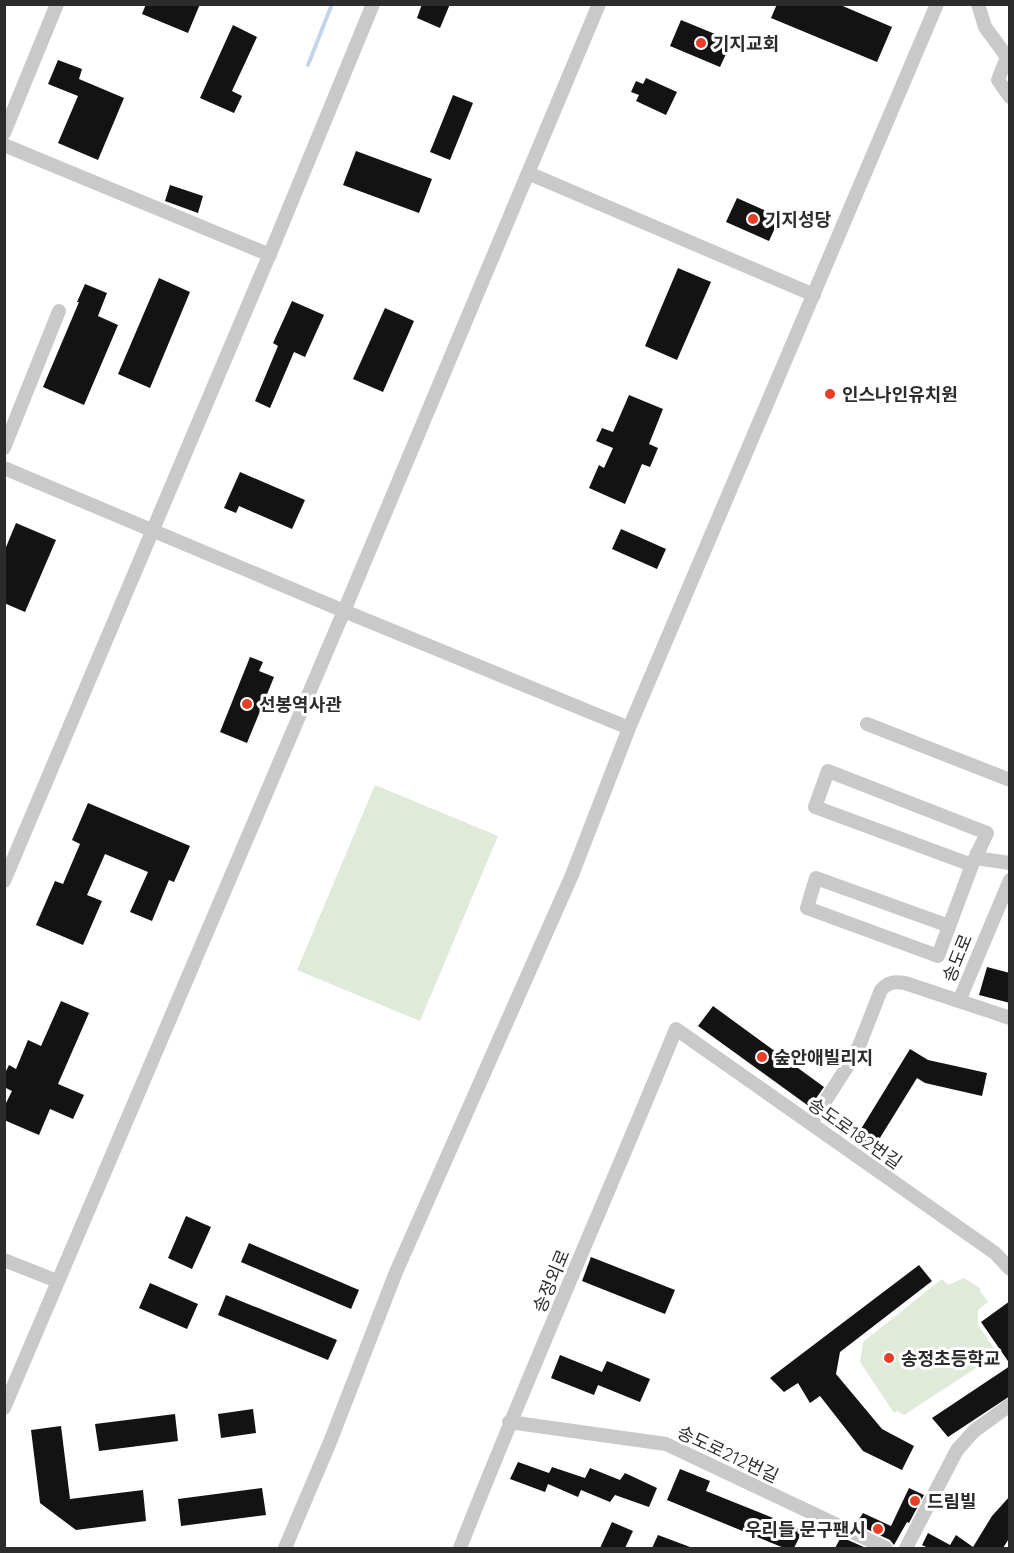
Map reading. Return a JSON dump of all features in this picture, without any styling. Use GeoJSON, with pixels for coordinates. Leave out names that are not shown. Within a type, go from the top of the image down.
{"type":"FeatureCollection","features":[{"type":"Feature","properties":{"kind":"street"},"geometry":{"type":"LineString","coordinates":[[6,125],[57,4]]}},
{"type":"Feature","properties":{"kind":"street"},"geometry":{"type":"LineString","coordinates":[[4,881],[270,255],[373,4]]}},
{"type":"Feature","properties":{"kind":"street"},"geometry":{"type":"LineString","coordinates":[[4,1408],[344,611],[599,4]]}},
{"type":"Feature","properties":{"kind":"street"},"geometry":{"type":"LineString","coordinates":[[285,1548],[330,1442],[396,1272],[572,875],[629,728],[937,4]]}},
{"type":"Feature","properties":{"kind":"street"},"geometry":{"type":"LineString","coordinates":[[978,4],[985,27],[1008,57],[998,80],[1010,97]]}},
{"type":"Feature","properties":{"kind":"street"},"geometry":{"type":"LineString","coordinates":[[4,145],[270,255]]}},
{"type":"Feature","properties":{"kind":"street"},"geometry":{"type":"LineString","coordinates":[[528,173],[814,295]]}},
{"type":"Feature","properties":{"kind":"street"},"geometry":{"type":"LineString","coordinates":[[4,448],[59,311]]}},
{"type":"Feature","properties":{"kind":"street"},"geometry":{"type":"LineString","coordinates":[[4,468],[629,728]]}},
{"type":"Feature","properties":{"kind":"street"},"geometry":{"type":"LineString","coordinates":[[867,724],[1010,780]]}},
{"type":"Feature","properties":{"kind":"street"},"geometry":{"type":"LineString","coordinates":[[949,926],[816,878],[807,908],[938,956],[975,859],[987,833],[828,771],[815,807],[975,859],[1010,863]]}},
{"type":"Feature","properties":{"kind":"street","name":"송도로"},"geometry":{"type":"LineString","coordinates":[[1010,880],[959,1001],[1010,1017]]}},
{"type":"Feature","properties":{"kind":"street"},"geometry":{"type":"LineString","coordinates":[[811,1123],[855,1053],[885,985],[897,981],[959,1001]]}},
{"type":"Feature","properties":{"kind":"street","name":"송도로182번길"},"geometry":{"type":"LineString","coordinates":[[676,1029],[995,1253],[1010,1269]]}},
{"type":"Feature","properties":{"kind":"street","name":"송정외로"},"geometry":{"type":"LineString","coordinates":[[460,1548],[509,1422],[602,1209],[676,1029]]}},
{"type":"Feature","properties":{"kind":"street"},"geometry":{"type":"LineString","coordinates":[[4,1260],[57,1281]]}},
{"type":"Feature","properties":{"kind":"street"},"geometry":{"type":"LineString","coordinates":[[906,1548],[957,1450],[974,1431],[1010,1405]]}},
{"type":"Feature","properties":{"kind":"street","name":"송도로212번길"},"geometry":{"type":"LineString","coordinates":[[509,1422],[666,1444],[886,1548]]}},
{"type":"Feature","properties":{"kind":"green space"},"geometry":{"type":"Polygon","coordinates":[[[375,785],[498,836],[420,1021],[297,970],[375,785]]]}},
{"type":"Feature","properties":{"kind":"green space"},"geometry":{"type":"Polygon","coordinates":[[[964,1278],[980,1288],[988,1302],[978,1310],[978,1325],[996,1351],[974,1363],[976,1368],[904,1415],[897,1411],[894,1413],[860,1362],[863,1342],[942,1279],[948,1285],[964,1278]]]}},
{"type":"Feature","properties":{"kind":"building"},"geometry":{"type":"Polygon","coordinates":[[[146,4],[200,4],[188,33],[142,14],[146,4]]]}},
{"type":"Feature","properties":{"kind":"building"},"geometry":{"type":"Polygon","coordinates":[[[422,4],[450,4],[440,28],[417,18],[422,4]]]}},
{"type":"Feature","properties":{"kind":"building"},"geometry":{"type":"Polygon","coordinates":[[[777,4],[838,4],[892,27],[877,62],[771,18],[777,4]]]}},
{"type":"Feature","properties":{"kind":"building","name":"기지교회"},"geometry":{"type":"Polygon","coordinates":[[[681,20],[732,41],[720,67],[670,46],[681,20]]]}},
{"type":"Feature","properties":{"kind":"building"},"geometry":{"type":"Polygon","coordinates":[[[233,25],[257,37],[232,91],[242,96],[234,113],[200,98],[233,25]]]}},
{"type":"Feature","properties":{"kind":"building"},"geometry":{"type":"Polygon","coordinates":[[[58,60],[82,69],[79,79],[124,98],[98,160],[58,143],[78,96],[48,84],[58,60]]]}},
{"type":"Feature","properties":{"kind":"building"},"geometry":{"type":"Polygon","coordinates":[[[646,78],[677,92],[666,115],[636,101],[639,95],[631,92],[636,81],[643,84],[646,78]]]}},
{"type":"Feature","properties":{"kind":"building"},"geometry":{"type":"Polygon","coordinates":[[[453,95],[473,103],[450,160],[430,152],[453,95]]]}},
{"type":"Feature","properties":{"kind":"building"},"geometry":{"type":"Polygon","coordinates":[[[356,151],[432,179],[419,213],[343,185],[356,151]]]}},
{"type":"Feature","properties":{"kind":"building"},"geometry":{"type":"Polygon","coordinates":[[[170,185],[203,196],[198,213],[165,201],[170,185]]]}},
{"type":"Feature","properties":{"kind":"building","name":"기지성당"},"geometry":{"type":"Polygon","coordinates":[[[737,198],[780,217],[769,241],[726,222],[737,198]]]}},
{"type":"Feature","properties":{"kind":"building"},"geometry":{"type":"Polygon","coordinates":[[[678,268],[711,282],[677,360],[645,346],[678,268]]]}},
{"type":"Feature","properties":{"kind":"building"},"geometry":{"type":"Polygon","coordinates":[[[159,278],[190,292],[150,388],[118,374],[159,278]]]}},
{"type":"Feature","properties":{"kind":"building"},"geometry":{"type":"Polygon","coordinates":[[[85,284],[107,293],[98,316],[118,325],[84,405],[43,387],[85,284]]]}},
{"type":"Feature","properties":{"kind":"building"},"geometry":{"type":"Polygon","coordinates":[[[292,301],[324,315],[305,357],[294,352],[270,408],[255,401],[278,346],[273,343],[292,301]]]}},
{"type":"Feature","properties":{"kind":"building"},"geometry":{"type":"Polygon","coordinates":[[[385,308],[414,321],[383,392],[353,379],[385,308]]]}},
{"type":"Feature","properties":{"kind":"building"},"geometry":{"type":"Polygon","coordinates":[[[629,395],[663,409],[649,444],[658,448],[650,467],[642,464],[625,504],[589,488],[599,465],[604,468],[613,448],[596,441],[602,428],[613,432],[629,395]]]}},
{"type":"Feature","properties":{"kind":"building"},"geometry":{"type":"Polygon","coordinates":[[[240,472],[305,500],[292,529],[239,506],[236,513],[224,508],[240,472]]]}},
{"type":"Feature","properties":{"kind":"building"},"geometry":{"type":"Polygon","coordinates":[[[16,523],[56,540],[25,612],[4,603],[4,552],[16,523]]]}},
{"type":"Feature","properties":{"kind":"building"},"geometry":{"type":"Polygon","coordinates":[[[621,529],[666,549],[657,569],[612,549],[621,529]]]}},
{"type":"Feature","properties":{"kind":"building","name":"선봉역사관"},"geometry":{"type":"Polygon","coordinates":[[[250,657],[263,662],[259,671],[274,677],[247,743],[220,732],[250,657]]]}},
{"type":"Feature","properties":{"kind":"building"},"geometry":{"type":"Polygon","coordinates":[[[88,803],[190,846],[174,882],[169,880],[152,921],[130,912],[148,872],[105,854],[87,895],[102,901],[83,945],[36,925],[55,881],[63,884],[80,844],[72,840],[88,803]]]}},
{"type":"Feature","properties":{"kind":"building"},"geometry":{"type":"Polygon","coordinates":[[[987,967],[1010,973],[1010,1003],[979,995],[987,967]]]}},
{"type":"Feature","properties":{"kind":"building"},"geometry":{"type":"Polygon","coordinates":[[[61,1001],[89,1013],[58,1084],[84,1095],[73,1119],[50,1109],[39,1135],[4,1120],[4,1107],[12,1091],[4,1087],[4,1075],[9,1065],[16,1069],[28,1040],[41,1046],[61,1001]]]}},
{"type":"Feature","properties":{"kind":"building","name":"숲안애빌리지"},"geometry":{"type":"Polygon","coordinates":[[[713,1006],[824,1087],[810,1107],[698,1026],[713,1006]]]}},
{"type":"Feature","properties":{"kind":"building"},"geometry":{"type":"Polygon","coordinates":[[[910,1049],[928,1060],[987,1073],[982,1096],[925,1083],[917,1078],[870,1154],[853,1142],[910,1049]]]}},
{"type":"Feature","properties":{"kind":"building"},"geometry":{"type":"Polygon","coordinates":[[[186,1216],[211,1227],[192,1269],[168,1258],[186,1216]]]}},
{"type":"Feature","properties":{"kind":"building"},"geometry":{"type":"Polygon","coordinates":[[[249,1243],[359,1290],[351,1309],[241,1262],[249,1243]]]}},
{"type":"Feature","properties":{"kind":"building"},"geometry":{"type":"Polygon","coordinates":[[[591,1257],[675,1290],[665,1314],[582,1281],[591,1257]]]}},
{"type":"Feature","properties":{"kind":"building"},"geometry":{"type":"Polygon","coordinates":[[[919,1265],[932,1281],[840,1352],[836,1374],[882,1429],[914,1446],[902,1470],[863,1451],[820,1396],[810,1403],[798,1383],[784,1392],[770,1378],[919,1265]]]}},
{"type":"Feature","properties":{"kind":"building"},"geometry":{"type":"Polygon","coordinates":[[[150,1283],[198,1304],[187,1329],[139,1308],[150,1283]]]}},
{"type":"Feature","properties":{"kind":"building"},"geometry":{"type":"Polygon","coordinates":[[[226,1295],[337,1340],[328,1360],[218,1315],[226,1295]]]}},
{"type":"Feature","properties":{"kind":"building"},"geometry":{"type":"Polygon","coordinates":[[[1010,1301],[1010,1364],[981,1322],[1010,1301]]]}},
{"type":"Feature","properties":{"kind":"building"},"geometry":{"type":"Polygon","coordinates":[[[560,1355],[602,1372],[607,1361],[650,1379],[640,1402],[598,1385],[594,1395],[551,1378],[560,1355]]]}},
{"type":"Feature","properties":{"kind":"building"},"geometry":{"type":"Polygon","coordinates":[[[1010,1366],[1010,1396],[948,1437],[932,1418],[1010,1366]]]}},
{"type":"Feature","properties":{"kind":"building"},"geometry":{"type":"Polygon","coordinates":[[[253,1409],[256,1433],[221,1438],[218,1414],[253,1409]]]}},
{"type":"Feature","properties":{"kind":"building"},"geometry":{"type":"Polygon","coordinates":[[[175,1414],[178,1441],[99,1451],[95,1424],[175,1414]]]}},
{"type":"Feature","properties":{"kind":"building"},"geometry":{"type":"Polygon","coordinates":[[[61,1426],[70,1499],[143,1490],[146,1521],[76,1530],[40,1503],[31,1430],[61,1426]]]}},
{"type":"Feature","properties":{"kind":"building"},"geometry":{"type":"Polygon","coordinates":[[[518,1462],[549,1473],[552,1467],[585,1478],[590,1468],[620,1480],[625,1473],[657,1488],[649,1507],[615,1495],[610,1502],[581,1490],[578,1497],[548,1484],[545,1492],[510,1479],[518,1462]]]}},
{"type":"Feature","properties":{"kind":"building"},"geometry":{"type":"Polygon","coordinates":[[[680,1469],[710,1481],[706,1491],[803,1530],[794,1548],[784,1548],[667,1500],[680,1469]]]}},
{"type":"Feature","properties":{"kind":"building"},"geometry":{"type":"Polygon","coordinates":[[[262,1488],[266,1515],[181,1526],[178,1499],[262,1488]]]}},
{"type":"Feature","properties":{"kind":"building"},"geometry":{"type":"Polygon","coordinates":[[[909,1488],[924,1495],[894,1545],[890,1540],[856,1524],[863,1513],[891,1526],[909,1488]]]}},
{"type":"Feature","properties":{"kind":"building"},"geometry":{"type":"Polygon","coordinates":[[[1010,1496],[1010,1537],[1003,1548],[928,1548],[922,1545],[928,1533],[950,1545],[956,1535],[973,1547],[992,1516],[1010,1496]]]}},
{"type":"Feature","properties":{"kind":"building"},"geometry":{"type":"Polygon","coordinates":[[[612,1522],[633,1531],[625,1548],[600,1548],[612,1522]]]}},
{"type":"Feature","properties":{"kind":"building"},"geometry":{"type":"Polygon","coordinates":[[[658,1535],[690,1547],[690,1548],[652,1548],[658,1535]]]}},
{"type":"Feature","properties":{"kind":"building"},"geometry":{"type":"Polygon","coordinates":[[[841,1537],[866,1548],[835,1548],[841,1537]]]}},
{"type":"Feature","properties":{"kind":"waterway"},"geometry":{"type":"LineString","coordinates":[[308,65],[332,4]]}},
{"type":"Feature","properties":{"kind":"place","name":"기지교회"},"geometry":{"type":"Point","coordinates":[701,43]}},
{"type":"Feature","properties":{"kind":"place","name":"기지성당"},"geometry":{"type":"Point","coordinates":[753,219]}},
{"type":"Feature","properties":{"kind":"place","name":"인스나인유치원"},"geometry":{"type":"Point","coordinates":[830,394]}},
{"type":"Feature","properties":{"kind":"place","name":"선봉역사관"},"geometry":{"type":"Point","coordinates":[247,704]}},
{"type":"Feature","properties":{"kind":"place","name":"숲안애빌리지"},"geometry":{"type":"Point","coordinates":[762,1057]}},
{"type":"Feature","properties":{"kind":"place","name":"송정초등학교"},"geometry":{"type":"Point","coordinates":[889,1358]}},
{"type":"Feature","properties":{"kind":"place","name":"드림빌"},"geometry":{"type":"Point","coordinates":[915,1501]}},
{"type":"Feature","properties":{"kind":"place","name":"우리들 문구팬시"},"geometry":{"type":"Point","coordinates":[878,1529]}}]}
